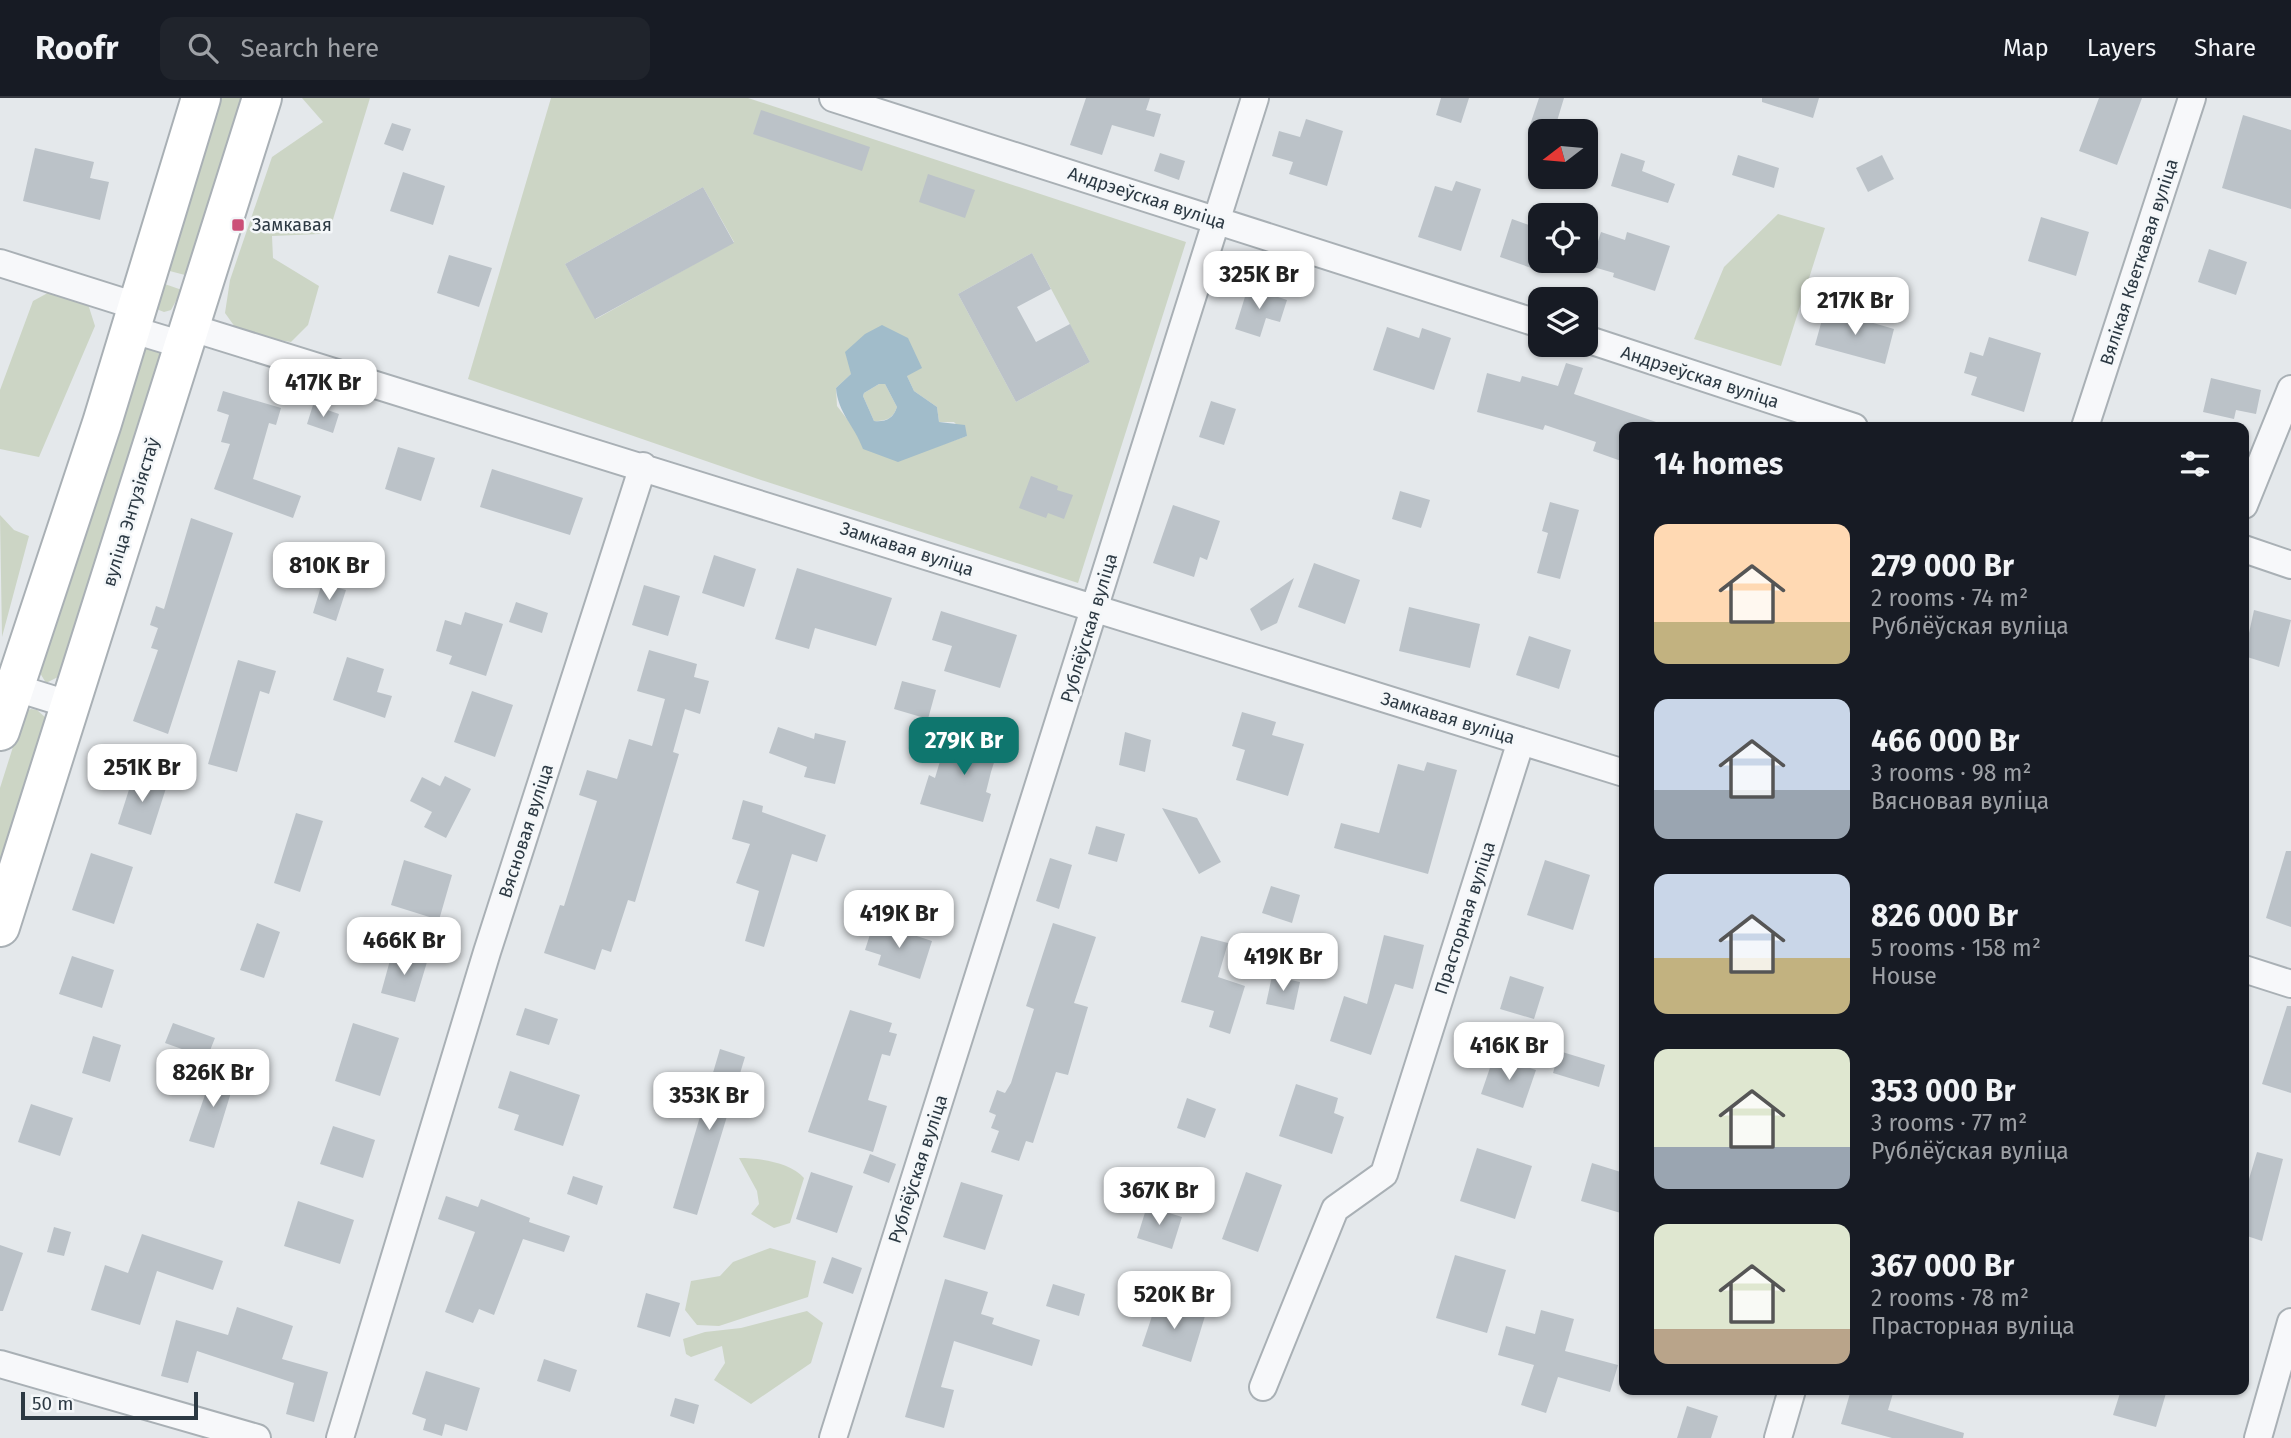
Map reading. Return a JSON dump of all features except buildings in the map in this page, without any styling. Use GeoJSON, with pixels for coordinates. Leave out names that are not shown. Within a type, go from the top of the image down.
{"type":"FeatureCollection","features":[{"type":"Feature","properties":{"kind":"street"},"geometry":{"type":"LineString","coordinates":[[0,731],[7,685],[102,424],[201,98]]}},
{"type":"Feature","properties":{"kind":"street","name":"вуліца Энтузіястаў"},"geometry":{"type":"LineString","coordinates":[[0,927],[262,98]]}},
{"type":"Feature","properties":{"kind":"street","name":"Андрэеўская вуліца"},"geometry":{"type":"LineString","coordinates":[[833,98],[1528,320]]}},
{"type":"Feature","properties":{"kind":"street","name":"Рублёўская вуліца"},"geometry":{"type":"LineString","coordinates":[[833,1438],[1255,98]]}},
{"type":"Feature","properties":{"kind":"street","name":"Вялікая Кветкавая вуліца"},"geometry":{"type":"LineString","coordinates":[[2087,422],[2192,98]]}},
{"type":"Feature","properties":{"kind":"street","name":"Замкавая вуліца"},"geometry":{"type":"LineString","coordinates":[[0,263],[133,318],[186,336],[643,466],[1619,771]]}},
{"type":"Feature","properties":{"kind":"street","name":"Андрэеўская вуліца"},"geometry":{"type":"LineString","coordinates":[[1598,343],[1839,422]]}},
{"type":"Feature","properties":{"kind":"street"},"geometry":{"type":"LineString","coordinates":[[2249,493],[2291,389]]}},
{"type":"Feature","properties":{"kind":"street","name":"Вясновая вуліца"},"geometry":{"type":"LineString","coordinates":[[340,1438],[487,952],[643,466]]}},
{"type":"Feature","properties":{"kind":"street"},"geometry":{"type":"LineString","coordinates":[[2249,551],[2291,565]]}},
{"type":"Feature","properties":{"kind":"street"},"geometry":{"type":"LineString","coordinates":[[7,685],[71,705]]}},
{"type":"Feature","properties":{"kind":"street","name":"Прасторная вуліца"},"geometry":{"type":"LineString","coordinates":[[1264,1387],[1335,1209],[1384,1174],[1521,741]]}},
{"type":"Feature","properties":{"kind":"street"},"geometry":{"type":"LineString","coordinates":[[2249,971],[2291,984]]}},
{"type":"Feature","properties":{"kind":"street"},"geometry":{"type":"LineString","coordinates":[[2258,1438],[2291,1322]]}},
{"type":"Feature","properties":{"kind":"street"},"geometry":{"type":"LineString","coordinates":[[0,1364],[257,1438]]}},
{"type":"Feature","properties":{"kind":"street"},"geometry":{"type":"LineString","coordinates":[[1777,1438],[1790,1395]]}},
{"type":"Feature","properties":{"kind":"green space"},"geometry":{"type":"Polygon","coordinates":[[[215,98],[245,98],[185,275],[162,269],[215,98]]]}},
{"type":"Feature","properties":{"kind":"green space"},"geometry":{"type":"Polygon","coordinates":[[[302,98],[370,98],[331,226],[320,234],[272,236],[273,258],[319,286],[308,325],[291,342],[240,334],[225,313],[230,280],[272,157],[323,122],[302,98]]]}},
{"type":"Feature","properties":{"kind":"green space"},"geometry":{"type":"Polygon","coordinates":[[[551,98],[748,98],[1186,242],[1078,583],[761,480],[468,379],[551,98]],[[703,187],[565,264],[596,319],[734,242],[703,187]],[[1032,253],[958,294],[1016,402],[1090,362],[1032,253]],[[851,374],[836,388],[837,406],[857,432],[927,450],[967,436],[954,422],[939,422],[937,407],[914,391],[907,376],[851,374]]]}},
{"type":"Feature","properties":{"kind":"green space"},"geometry":{"type":"Polygon","coordinates":[[[1778,214],[1825,228],[1781,366],[1694,339],[1724,267],[1778,214]]]}},
{"type":"Feature","properties":{"kind":"green space"},"geometry":{"type":"Polygon","coordinates":[[[156,281],[182,290],[171,310],[164,312],[154,308],[156,281]]]}},
{"type":"Feature","properties":{"kind":"green space"},"geometry":{"type":"Polygon","coordinates":[[[55,289],[88,304],[95,326],[39,457],[0,449],[0,390],[33,301],[55,289]]]}},
{"type":"Feature","properties":{"kind":"green space"},"geometry":{"type":"Polygon","coordinates":[[[146,344],[160,349],[162,357],[62,675],[46,683],[37,668],[146,344]]]}},
{"type":"Feature","properties":{"kind":"green space"},"geometry":{"type":"Polygon","coordinates":[[[879,384],[885,384],[897,407],[889,418],[874,421],[863,396],[879,384]]]}},
{"type":"Feature","properties":{"kind":"green space"},"geometry":{"type":"Polygon","coordinates":[[[0,515],[14,530],[29,536],[2,637],[0,515]]]}},
{"type":"Feature","properties":{"kind":"green space"},"geometry":{"type":"Polygon","coordinates":[[[37,710],[46,718],[0,877],[0,788],[24,712],[37,710]]]}},
{"type":"Feature","properties":{"kind":"green space"},"geometry":{"type":"Polygon","coordinates":[[[739,1158],[765,1160],[783,1165],[804,1178],[790,1223],[774,1228],[751,1214],[759,1204],[757,1191],[739,1158]]]}},
{"type":"Feature","properties":{"kind":"green space"},"geometry":{"type":"Polygon","coordinates":[[[770,1248],[816,1261],[808,1297],[719,1326],[697,1325],[685,1310],[691,1281],[720,1276],[733,1262],[770,1248]]]}},
{"type":"Feature","properties":{"kind":"green space"},"geometry":{"type":"Polygon","coordinates":[[[807,1311],[823,1323],[811,1363],[751,1404],[714,1380],[725,1363],[722,1346],[691,1357],[686,1354],[683,1339],[807,1311]]]}},
{"type":"Feature","properties":{"kind":"water"},"geometry":{"type":"Polygon","coordinates":[[[882,325],[908,338],[922,368],[907,376],[914,391],[937,407],[939,422],[965,425],[967,436],[898,462],[863,449],[843,412],[836,388],[851,374],[845,352],[865,334],[882,325]],[[879,384],[863,396],[874,421],[889,419],[897,407],[885,384],[879,384]]]}},
{"type":"Feature","properties":{"kind":"place","name":"Замкавая"},"geometry":{"type":"Point","coordinates":[238,225]}}]}
